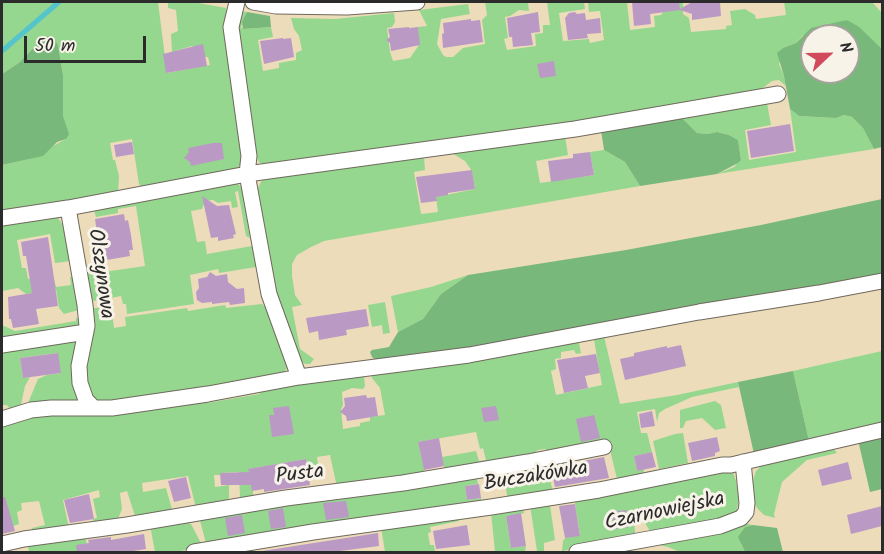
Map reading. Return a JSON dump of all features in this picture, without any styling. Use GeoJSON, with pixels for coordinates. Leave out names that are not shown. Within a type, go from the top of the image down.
{"type":"FeatureCollection","features":[{"type":"Feature","properties":{"kind":"street"},"geometry":{"type":"LineString","coordinates":[[237,2],[231,27],[249,156],[247,174],[268,294],[299,377]]}},
{"type":"Feature","properties":{"kind":"street"},"geometry":{"type":"LineString","coordinates":[[254,2],[276,6],[347,7],[417,2]]}},
{"type":"Feature","properties":{"kind":"street"},"geometry":{"type":"LineString","coordinates":[[68,208],[247,174],[575,129],[778,94]]}},
{"type":"Feature","properties":{"kind":"street","name":"Olszynowa"},"geometry":{"type":"LineString","coordinates":[[2,218],[68,208],[86,305],[86,332],[79,366],[80,383],[86,400],[93,407]]}},
{"type":"Feature","properties":{"kind":"street"},"geometry":{"type":"LineString","coordinates":[[2,419],[30,410],[112,408],[208,394],[299,377],[470,355],[699,312],[882,281]]}},
{"type":"Feature","properties":{"kind":"street"},"geometry":{"type":"LineString","coordinates":[[2,345],[86,332]]}},
{"type":"Feature","properties":{"kind":"street","name":"Buczakówka"},"geometry":{"type":"LineString","coordinates":[[194,552],[313,532],[561,496],[743,462],[882,430]]}},
{"type":"Feature","properties":{"kind":"street","name":"Pusta"},"geometry":{"type":"LineString","coordinates":[[2,544],[286,498],[403,483],[604,447]]}},
{"type":"Feature","properties":{"kind":"street","name":"Czarnowiejska"},"geometry":{"type":"LineString","coordinates":[[577,552],[720,526],[741,518],[747,512],[743,462]]}},
{"type":"Feature","properties":{"kind":"green space"},"geometry":{"type":"Polygon","coordinates":[[[2,2],[158,2],[167,73],[210,65],[208,57],[192,46],[172,52],[171,34],[178,31],[176,10],[168,8],[168,2],[193,2],[226,8],[244,152],[241,164],[236,169],[142,188],[139,184],[132,139],[110,143],[119,176],[118,192],[2,215],[2,165],[29,159],[66,139],[63,116],[63,75],[58,45],[53,36],[39,42],[20,62],[2,74],[2,2]]]}},
{"type":"Feature","properties":{"kind":"green space"},"geometry":{"type":"Polygon","coordinates":[[[485,2],[528,2],[529,11],[519,10],[505,17],[508,38],[504,39],[507,50],[536,46],[535,34],[543,33],[543,25],[550,25],[547,2],[584,2],[585,9],[559,13],[563,41],[589,39],[590,43],[604,40],[600,11],[589,12],[588,2],[627,2],[630,30],[655,27],[654,16],[661,15],[663,12],[662,2],[683,2],[683,14],[689,18],[691,32],[726,29],[726,26],[732,25],[730,11],[745,9],[755,15],[756,19],[786,15],[784,2],[872,2],[882,13],[882,49],[860,31],[860,24],[852,24],[847,20],[836,24],[800,24],[800,38],[796,43],[783,48],[779,64],[786,86],[779,80],[772,81],[759,91],[685,107],[264,165],[259,162],[253,150],[236,26],[241,11],[247,12],[241,27],[243,29],[271,27],[273,37],[258,40],[263,71],[279,68],[279,63],[296,60],[296,53],[302,50],[291,18],[335,19],[394,13],[395,22],[392,27],[387,28],[393,61],[410,58],[419,45],[418,27],[427,26],[419,10],[468,4],[470,14],[441,19],[437,44],[446,57],[453,57],[463,48],[485,44],[482,20],[487,15],[485,2]]]}},
{"type":"Feature","properties":{"kind":"green space"},"geometry":{"type":"Polygon","coordinates":[[[247,12],[270,16],[271,27],[243,29],[242,22],[247,12]]]}},
{"type":"Feature","properties":{"kind":"green space"},"geometry":{"type":"Polygon","coordinates":[[[847,20],[854,24],[829,24],[847,20]]]}},
{"type":"Feature","properties":{"kind":"green space"},"geometry":{"type":"Polygon","coordinates":[[[860,28],[882,49],[882,147],[874,149],[863,128],[852,117],[844,115],[836,118],[799,116],[790,109],[777,53],[800,39],[800,84],[860,84],[860,28]]]}},
{"type":"Feature","properties":{"kind":"green space"},"geometry":{"type":"Polygon","coordinates":[[[48,36],[53,36],[58,45],[63,75],[63,116],[69,134],[66,139],[57,142],[43,156],[2,165],[2,74],[20,62],[48,36]]]}},
{"type":"Feature","properties":{"kind":"green space"},"geometry":{"type":"Polygon","coordinates":[[[767,103],[771,125],[745,130],[749,160],[796,152],[790,109],[799,116],[836,118],[844,115],[852,117],[863,128],[874,149],[717,174],[734,167],[741,159],[738,140],[717,132],[697,133],[681,117],[767,103]]]}},
{"type":"Feature","properties":{"kind":"green space"},"geometry":{"type":"Polygon","coordinates":[[[681,117],[697,133],[717,132],[738,140],[741,160],[717,174],[640,186],[625,162],[604,150],[601,130],[681,117]]]}},
{"type":"Feature","properties":{"kind":"green space"},"geometry":{"type":"Polygon","coordinates":[[[565,136],[568,155],[536,161],[540,183],[594,175],[590,152],[604,150],[625,162],[640,186],[324,241],[311,247],[297,255],[292,264],[295,295],[302,305],[292,307],[300,349],[314,359],[310,364],[305,364],[300,360],[275,294],[257,190],[262,180],[424,156],[425,170],[414,172],[421,214],[438,212],[436,197],[475,189],[472,171],[465,161],[450,152],[565,136]]]}},
{"type":"Feature","properties":{"kind":"green space"},"geometry":{"type":"Polygon","coordinates":[[[236,183],[242,187],[250,238],[246,236],[238,191],[235,192],[238,207],[232,208],[231,201],[218,203],[213,200],[205,201],[202,209],[191,211],[197,242],[205,241],[207,254],[252,246],[256,267],[219,273],[218,269],[190,275],[194,304],[127,314],[126,304],[123,304],[121,296],[94,301],[92,299],[88,291],[85,269],[87,264],[90,274],[145,266],[136,206],[118,209],[118,213],[96,217],[94,210],[80,212],[76,216],[77,212],[236,183]]]}},
{"type":"Feature","properties":{"kind":"green space"},"geometry":{"type":"Polygon","coordinates":[[[882,199],[882,276],[538,337],[377,361],[370,352],[389,347],[398,332],[423,319],[441,294],[468,275],[626,250],[761,225],[882,199]]]}},
{"type":"Feature","properties":{"kind":"green space"},"geometry":{"type":"Polygon","coordinates":[[[52,216],[58,218],[65,228],[71,261],[55,263],[50,234],[17,240],[22,268],[26,268],[28,279],[53,275],[56,287],[71,285],[70,277],[74,277],[79,310],[64,314],[59,308],[56,289],[26,294],[18,288],[2,291],[2,223],[52,216]]]}},
{"type":"Feature","properties":{"kind":"green space"},"geometry":{"type":"Polygon","coordinates":[[[468,275],[441,294],[423,319],[398,332],[391,296],[431,287],[468,275]]]}},
{"type":"Feature","properties":{"kind":"green space"},"geometry":{"type":"Polygon","coordinates":[[[385,302],[390,333],[383,334],[382,325],[372,327],[368,305],[385,302]]]}},
{"type":"Feature","properties":{"kind":"green space"},"geometry":{"type":"Polygon","coordinates":[[[262,304],[269,317],[274,319],[288,367],[276,376],[97,404],[83,382],[93,309],[95,308],[111,306],[114,328],[126,326],[125,317],[187,308],[188,311],[225,305],[226,308],[262,304]]]}},
{"type":"Feature","properties":{"kind":"green space"},"geometry":{"type":"Polygon","coordinates":[[[76,318],[80,318],[84,404],[26,408],[38,379],[61,373],[57,353],[20,358],[23,378],[30,377],[25,386],[20,409],[12,412],[7,405],[2,405],[2,325],[15,331],[76,321],[76,318]]]}},
{"type":"Feature","properties":{"kind":"green space"},"geometry":{"type":"Polygon","coordinates":[[[603,332],[620,404],[738,382],[739,387],[692,397],[665,409],[659,413],[657,422],[655,409],[637,412],[641,433],[647,433],[652,452],[634,456],[637,471],[644,469],[643,477],[618,483],[610,450],[551,454],[545,449],[538,450],[527,458],[445,472],[442,457],[476,451],[479,461],[486,460],[483,448],[480,449],[476,432],[418,442],[425,473],[337,487],[330,455],[317,457],[319,470],[308,473],[306,459],[249,469],[254,499],[240,497],[239,472],[214,475],[215,487],[229,485],[229,498],[224,503],[196,508],[188,476],[142,483],[143,492],[166,488],[173,513],[137,519],[127,491],[120,493],[122,509],[117,521],[94,524],[93,519],[97,518],[93,499],[100,497],[99,490],[63,500],[69,528],[32,530],[32,528],[45,525],[39,501],[21,503],[22,510],[17,512],[19,524],[13,526],[7,507],[2,508],[2,425],[32,415],[197,399],[207,403],[259,394],[265,388],[364,376],[363,389],[352,388],[342,392],[343,429],[360,426],[360,423],[370,421],[370,417],[385,415],[380,388],[371,374],[578,338],[581,353],[576,354],[574,350],[561,352],[561,358],[555,359],[556,369],[551,371],[556,395],[602,385],[593,334],[603,332]]]}},
{"type":"Feature","properties":{"kind":"green space"},"geometry":{"type":"Polygon","coordinates":[[[882,351],[882,427],[809,441],[793,371],[882,351]]]}},
{"type":"Feature","properties":{"kind":"green space"},"geometry":{"type":"Polygon","coordinates":[[[793,371],[809,441],[754,454],[738,382],[793,371]]]}},
{"type":"Feature","properties":{"kind":"green space"},"geometry":{"type":"Polygon","coordinates":[[[715,401],[721,405],[726,428],[715,430],[702,418],[686,421],[683,428],[680,428],[680,410],[715,401]]]}},
{"type":"Feature","properties":{"kind":"green space"},"geometry":{"type":"Polygon","coordinates":[[[683,433],[688,463],[659,469],[653,441],[683,433]]]}},
{"type":"Feature","properties":{"kind":"green space"},"geometry":{"type":"Polygon","coordinates":[[[882,434],[882,489],[870,492],[858,440],[882,434]]]}},
{"type":"Feature","properties":{"kind":"green space"},"geometry":{"type":"Polygon","coordinates":[[[831,445],[837,453],[807,460],[782,482],[775,518],[764,515],[757,508],[754,503],[753,480],[756,471],[762,465],[831,445]]]}},
{"type":"Feature","properties":{"kind":"green space"},"geometry":{"type":"Polygon","coordinates":[[[573,458],[575,467],[552,471],[550,465],[548,466],[553,494],[508,500],[503,474],[477,479],[478,484],[465,486],[467,500],[481,498],[482,504],[207,547],[199,517],[573,458]]]}},
{"type":"Feature","properties":{"kind":"green space"},"geometry":{"type":"Polygon","coordinates":[[[723,469],[733,472],[736,481],[739,499],[736,514],[653,535],[637,515],[634,517],[635,533],[633,536],[562,551],[565,538],[580,535],[574,497],[723,469]]]}},
{"type":"Feature","properties":{"kind":"green space"},"geometry":{"type":"Polygon","coordinates":[[[530,505],[550,505],[555,540],[544,543],[544,552],[537,551],[530,505]]]}},
{"type":"Feature","properties":{"kind":"green space"},"geometry":{"type":"Polygon","coordinates":[[[523,506],[524,513],[506,516],[511,548],[526,546],[525,552],[495,552],[491,512],[523,506]]]}},
{"type":"Feature","properties":{"kind":"green space"},"geometry":{"type":"Polygon","coordinates":[[[459,518],[459,521],[430,527],[431,532],[428,533],[430,545],[434,545],[435,552],[385,552],[381,527],[459,518]]]}},
{"type":"Feature","properties":{"kind":"green space"},"geometry":{"type":"Polygon","coordinates":[[[183,521],[191,524],[203,547],[175,552],[155,552],[150,525],[183,521]]]}},
{"type":"Feature","properties":{"kind":"green space"},"geometry":{"type":"Polygon","coordinates":[[[742,523],[753,525],[745,527],[741,544],[745,552],[680,552],[654,544],[742,523]]]}},
{"type":"Feature","properties":{"kind":"green space"},"geometry":{"type":"Polygon","coordinates":[[[753,525],[777,528],[783,552],[745,552],[738,537],[745,527],[753,525]]]}},
{"type":"Feature","properties":{"kind":"green space"},"geometry":{"type":"Polygon","coordinates":[[[85,534],[88,552],[29,552],[27,542],[85,534]]]}},
{"type":"Feature","properties":{"kind":"building"},"geometry":{"type":"Polygon","coordinates":[[[632,2],[679,2],[680,9],[692,2],[720,2],[721,16],[692,20],[692,14],[680,10],[650,14],[651,24],[634,26],[632,2]]]}},
{"type":"Feature","properties":{"kind":"building"},"geometry":{"type":"Polygon","coordinates":[[[538,12],[540,32],[531,33],[533,45],[513,47],[512,37],[509,37],[507,18],[538,12]]]}},
{"type":"Feature","properties":{"kind":"building"},"geometry":{"type":"Polygon","coordinates":[[[569,13],[585,13],[586,20],[600,18],[601,33],[587,34],[588,38],[568,40],[565,18],[569,13]]]}},
{"type":"Feature","properties":{"kind":"building"},"geometry":{"type":"Polygon","coordinates":[[[471,19],[471,21],[480,20],[483,42],[443,48],[443,23],[471,19]]]}},
{"type":"Feature","properties":{"kind":"building"},"geometry":{"type":"Polygon","coordinates":[[[418,27],[420,45],[391,51],[390,43],[386,40],[390,37],[388,29],[418,27]]]}},
{"type":"Feature","properties":{"kind":"building"},"geometry":{"type":"Polygon","coordinates":[[[291,38],[294,57],[264,64],[260,41],[291,38]]]}},
{"type":"Feature","properties":{"kind":"building"},"geometry":{"type":"Polygon","coordinates":[[[203,44],[207,66],[166,73],[163,54],[203,44]]]}},
{"type":"Feature","properties":{"kind":"building"},"geometry":{"type":"Polygon","coordinates":[[[554,61],[556,76],[540,78],[537,64],[554,61]]]}},
{"type":"Feature","properties":{"kind":"building"},"geometry":{"type":"Polygon","coordinates":[[[790,124],[794,151],[751,158],[747,131],[790,124]]]}},
{"type":"Feature","properties":{"kind":"building"},"geometry":{"type":"Polygon","coordinates":[[[132,142],[134,154],[116,157],[114,145],[132,142]]]}},
{"type":"Feature","properties":{"kind":"building"},"geometry":{"type":"Polygon","coordinates":[[[222,143],[224,159],[191,166],[190,162],[184,158],[189,152],[188,148],[222,143]]]}},
{"type":"Feature","properties":{"kind":"building"},"geometry":{"type":"Polygon","coordinates":[[[590,152],[594,175],[551,182],[548,161],[573,158],[573,154],[590,152]]]}},
{"type":"Feature","properties":{"kind":"building"},"geometry":{"type":"Polygon","coordinates":[[[472,170],[475,189],[448,193],[448,195],[436,197],[437,201],[421,203],[416,177],[472,170]]]}},
{"type":"Feature","properties":{"kind":"building"},"geometry":{"type":"Polygon","coordinates":[[[202,196],[217,206],[229,205],[236,234],[233,235],[234,238],[218,241],[218,237],[211,238],[202,196]]]}},
{"type":"Feature","properties":{"kind":"building"},"geometry":{"type":"Polygon","coordinates":[[[124,214],[125,221],[128,220],[133,250],[129,250],[130,256],[101,261],[95,219],[124,214]]]}},
{"type":"Feature","properties":{"kind":"building"},"geometry":{"type":"Polygon","coordinates":[[[48,237],[58,306],[36,309],[39,324],[13,328],[11,319],[9,319],[8,297],[32,293],[26,256],[23,256],[21,242],[48,237]]]}},
{"type":"Feature","properties":{"kind":"building"},"geometry":{"type":"Polygon","coordinates":[[[210,272],[216,276],[227,274],[228,282],[237,289],[244,288],[245,303],[212,304],[212,302],[202,303],[197,300],[198,279],[207,277],[210,272]]]}},
{"type":"Feature","properties":{"kind":"building"},"geometry":{"type":"Polygon","coordinates":[[[366,309],[369,326],[346,330],[347,335],[319,340],[318,331],[309,333],[306,318],[366,309]]]}},
{"type":"Feature","properties":{"kind":"building"},"geometry":{"type":"Polygon","coordinates":[[[681,345],[686,366],[625,380],[620,359],[634,356],[634,353],[681,345]]]}},
{"type":"Feature","properties":{"kind":"building"},"geometry":{"type":"Polygon","coordinates":[[[58,353],[61,373],[23,378],[20,358],[58,353]]]}},
{"type":"Feature","properties":{"kind":"building"},"geometry":{"type":"Polygon","coordinates":[[[596,354],[600,373],[585,376],[588,388],[564,393],[557,360],[596,354]]]}},
{"type":"Feature","properties":{"kind":"building"},"geometry":{"type":"Polygon","coordinates":[[[366,395],[367,398],[375,397],[378,416],[347,421],[346,416],[340,412],[345,406],[344,398],[366,395]]]}},
{"type":"Feature","properties":{"kind":"building"},"geometry":{"type":"Polygon","coordinates":[[[289,406],[294,434],[272,437],[269,415],[274,415],[273,408],[289,406]]]}},
{"type":"Feature","properties":{"kind":"building"},"geometry":{"type":"Polygon","coordinates":[[[496,406],[499,420],[484,422],[481,408],[496,406]]]}},
{"type":"Feature","properties":{"kind":"building"},"geometry":{"type":"Polygon","coordinates":[[[652,411],[655,426],[641,428],[639,414],[652,411]]]}},
{"type":"Feature","properties":{"kind":"building"},"geometry":{"type":"Polygon","coordinates":[[[594,415],[600,438],[581,442],[576,419],[594,415]]]}},
{"type":"Feature","properties":{"kind":"building"},"geometry":{"type":"Polygon","coordinates":[[[717,437],[720,451],[715,453],[715,456],[692,461],[688,443],[717,437]]]}},
{"type":"Feature","properties":{"kind":"building"},"geometry":{"type":"Polygon","coordinates":[[[439,438],[444,466],[424,470],[418,442],[439,438]]]}},
{"type":"Feature","properties":{"kind":"building"},"geometry":{"type":"Polygon","coordinates":[[[652,452],[656,467],[637,471],[634,456],[652,452]]]}},
{"type":"Feature","properties":{"kind":"building"},"geometry":{"type":"Polygon","coordinates":[[[604,457],[609,478],[555,487],[552,473],[584,467],[583,461],[604,457]]]}},
{"type":"Feature","properties":{"kind":"building"},"geometry":{"type":"Polygon","coordinates":[[[306,459],[310,485],[264,492],[264,489],[252,491],[251,485],[221,485],[220,473],[249,472],[248,469],[306,459]]]}},
{"type":"Feature","properties":{"kind":"building"},"geometry":{"type":"Polygon","coordinates":[[[848,462],[852,479],[822,486],[818,470],[848,462]]]}},
{"type":"Feature","properties":{"kind":"building"},"geometry":{"type":"Polygon","coordinates":[[[186,477],[191,498],[174,502],[168,481],[186,477]]]}},
{"type":"Feature","properties":{"kind":"building"},"geometry":{"type":"Polygon","coordinates":[[[479,484],[481,498],[467,500],[465,486],[479,484]]]}},
{"type":"Feature","properties":{"kind":"building"},"geometry":{"type":"Polygon","coordinates":[[[89,494],[94,519],[70,523],[64,500],[89,494]]]}},
{"type":"Feature","properties":{"kind":"building"},"geometry":{"type":"Polygon","coordinates":[[[2,497],[5,497],[15,531],[2,534],[2,497]]]}},
{"type":"Feature","properties":{"kind":"building"},"geometry":{"type":"Polygon","coordinates":[[[346,501],[349,517],[326,520],[323,503],[346,501]]]}},
{"type":"Feature","properties":{"kind":"building"},"geometry":{"type":"Polygon","coordinates":[[[575,504],[580,536],[565,538],[559,506],[575,504]]]}},
{"type":"Feature","properties":{"kind":"building"},"geometry":{"type":"Polygon","coordinates":[[[882,506],[882,526],[851,534],[847,515],[882,506]]]}},
{"type":"Feature","properties":{"kind":"building"},"geometry":{"type":"Polygon","coordinates":[[[283,508],[286,527],[271,529],[268,511],[283,508]]]}},
{"type":"Feature","properties":{"kind":"building"},"geometry":{"type":"Polygon","coordinates":[[[626,510],[629,527],[614,529],[612,512],[626,510]]]}},
{"type":"Feature","properties":{"kind":"building"},"geometry":{"type":"Polygon","coordinates":[[[521,513],[526,546],[511,548],[506,516],[521,513]]]}},
{"type":"Feature","properties":{"kind":"building"},"geometry":{"type":"Polygon","coordinates":[[[242,515],[245,533],[228,536],[225,518],[242,515]]]}},
{"type":"Feature","properties":{"kind":"building"},"geometry":{"type":"Polygon","coordinates":[[[467,525],[470,545],[436,549],[433,531],[467,525]]]}},
{"type":"Feature","properties":{"kind":"building"},"geometry":{"type":"Polygon","coordinates":[[[378,533],[379,546],[341,552],[256,552],[378,533]]]}},
{"type":"Feature","properties":{"kind":"building"},"geometry":{"type":"Polygon","coordinates":[[[144,534],[146,549],[127,552],[77,552],[76,545],[89,543],[88,540],[111,537],[111,540],[144,534]]]}},
{"type":"Feature","properties":{"kind":"waterway"},"geometry":{"type":"LineString","coordinates":[[2,51],[59,2]]}}]}
